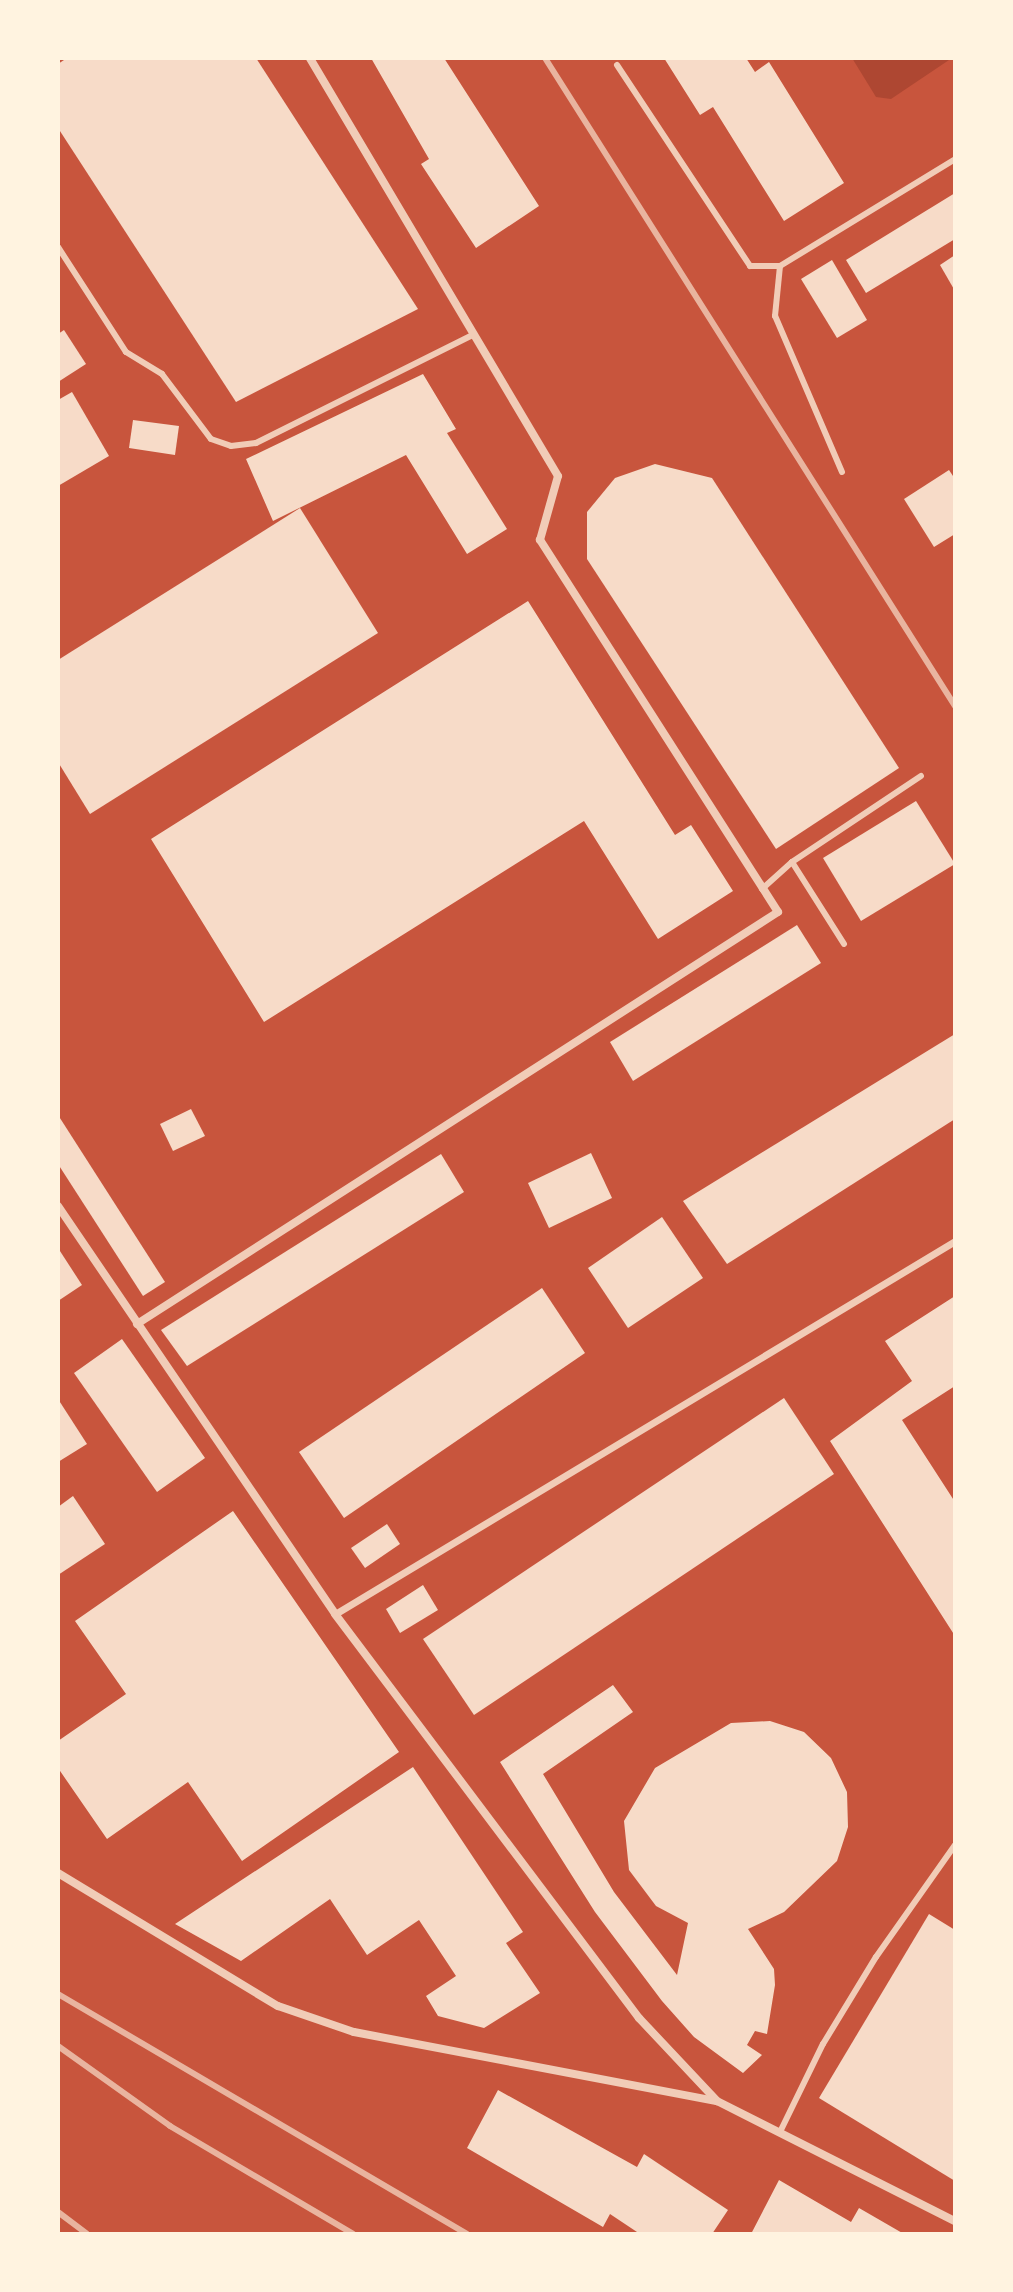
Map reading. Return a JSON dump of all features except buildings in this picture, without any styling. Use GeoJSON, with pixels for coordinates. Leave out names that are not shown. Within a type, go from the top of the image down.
{"type":"FeatureCollection","features":[{"type":"Feature","properties":{"kind":"street"},"geometry":{"type":"LineString","coordinates":[[137,1324],[778,912],[540,540],[558,476],[310,58]]}},
{"type":"Feature","properties":{"kind":"street"},"geometry":{"type":"LineString","coordinates":[[58,1206],[335,1614],[630,2007],[717,2101]]}},
{"type":"Feature","properties":{"kind":"street"},"geometry":{"type":"LineString","coordinates":[[335,1614],[955,1241]]}},
{"type":"Feature","properties":{"kind":"street"},"geometry":{"type":"LineString","coordinates":[[58,1873],[278,2006],[329,2024],[717,2101],[955,2221]]}},
{"type":"Feature","properties":{"kind":"lane"},"geometry":{"type":"LineString","coordinates":[[617,65],[750,266],[780,266],[955,159]]}},
{"type":"Feature","properties":{"kind":"lane"},"geometry":{"type":"LineString","coordinates":[[58,247],[126,352],[162,374],[211,439],[231,446],[256,443],[473,335]]}},
{"type":"Feature","properties":{"kind":"lane"},"geometry":{"type":"LineString","coordinates":[[780,266],[775,316],[842,472]]}},
{"type":"Feature","properties":{"kind":"lane"},"geometry":{"type":"LineString","coordinates":[[762,889],[792,862],[921,776]]}},
{"type":"Feature","properties":{"kind":"lane"},"geometry":{"type":"LineString","coordinates":[[792,862],[844,944]]}},
{"type":"Feature","properties":{"kind":"lane"},"geometry":{"type":"LineString","coordinates":[[780,2132],[823,2044],[876,1957],[955,1845]]}},
{"type":"Feature","properties":{"kind":"shaded area"},"geometry":{"type":"Polygon","coordinates":[[[852,58],[952,58],[891,99],[876,97],[852,58]]]}},
{"type":"Feature","properties":{"kind":"railway"},"geometry":{"type":"LineString","coordinates":[[545,58],[955,706]]}},
{"type":"Feature","properties":{"kind":"railway"},"geometry":{"type":"LineString","coordinates":[[58,1994],[467,2234]]}},
{"type":"Feature","properties":{"kind":"railway"},"geometry":{"type":"LineString","coordinates":[[58,2046],[170,2126],[353,2234]]}},
{"type":"Feature","properties":{"kind":"railway"},"geometry":{"type":"LineString","coordinates":[[58,2212],[87,2234]]}}]}
